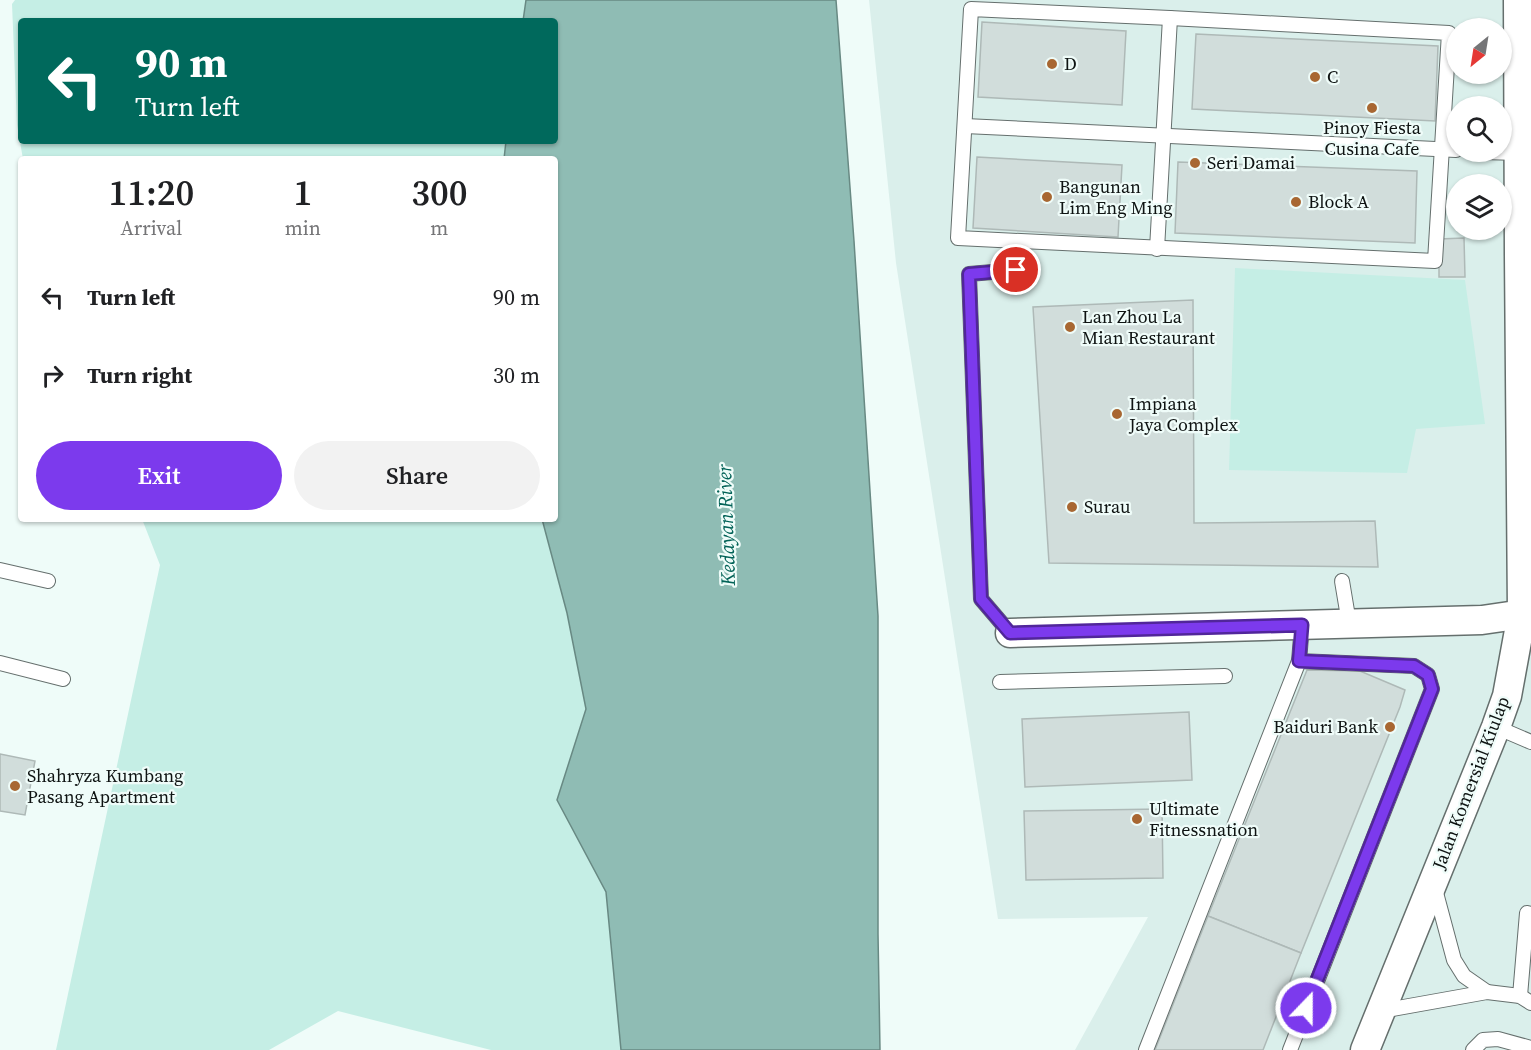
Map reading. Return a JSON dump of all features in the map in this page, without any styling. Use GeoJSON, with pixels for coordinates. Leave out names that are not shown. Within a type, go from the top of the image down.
{"type":"FeatureCollection","features":[{"type":"Feature","properties":{"kind":"street","name":"Jalan Komersial Kiulap"},"geometry":{"type":"LineString","coordinates":[[1365,1050],[1496,726],[1507,696],[1527,614],[1525,257],[1519,153],[1518,0]]}},
{"type":"Feature","properties":{"kind":"street"},"geometry":{"type":"LineString","coordinates":[[1010,633],[1482,620],[1527,614]]}},
{"type":"Feature","properties":{"kind":"lane"},"geometry":{"type":"LineString","coordinates":[[970,9],[1449,33],[1435,261],[958,238],[965,126],[970,9]]}},
{"type":"Feature","properties":{"kind":"lane"},"geometry":{"type":"LineString","coordinates":[[1157,249],[1170,18]]}},
{"type":"Feature","properties":{"kind":"lane"},"geometry":{"type":"LineString","coordinates":[[965,126],[1446,149]]}},
{"type":"Feature","properties":{"kind":"lane"},"geometry":{"type":"LineString","coordinates":[[1512,153],[1519,153]]}},
{"type":"Feature","properties":{"kind":"lane"},"geometry":{"type":"LineString","coordinates":[[1010,633],[981,599],[969,274],[1016,270]]}},
{"type":"Feature","properties":{"kind":"lane"},"geometry":{"type":"LineString","coordinates":[[0,570],[48,581]]}},
{"type":"Feature","properties":{"kind":"lane"},"geometry":{"type":"LineString","coordinates":[[1342,581],[1349,623]]}},
{"type":"Feature","properties":{"kind":"lane"},"geometry":{"type":"LineString","coordinates":[[1146,1050],[1299,661],[1302,625]]}},
{"type":"Feature","properties":{"kind":"lane"},"geometry":{"type":"LineString","coordinates":[[1290,1050],[1432,689],[1428,675],[1414,666],[1299,661]]}},
{"type":"Feature","properties":{"kind":"lane"},"geometry":{"type":"LineString","coordinates":[[0,663],[63,679]]}},
{"type":"Feature","properties":{"kind":"lane"},"geometry":{"type":"LineString","coordinates":[[1000,682],[1225,676]]}},
{"type":"Feature","properties":{"kind":"lane"},"geometry":{"type":"LineString","coordinates":[[1496,726],[1531,742]]}},
{"type":"Feature","properties":{"kind":"lane"},"geometry":{"type":"LineString","coordinates":[[1433,882],[1454,960],[1464,976],[1487,992]]}},
{"type":"Feature","properties":{"kind":"lane"},"geometry":{"type":"LineString","coordinates":[[1380,1011],[1487,992],[1525,999],[1527,914],[1531,914]]}},
{"type":"Feature","properties":{"kind":"lane"},"geometry":{"type":"LineString","coordinates":[[1473,1050],[1483,1040],[1498,1039],[1531,1048]]}},
{"type":"Feature","properties":{"kind":"shaded area"},"geometry":{"type":"Polygon","coordinates":[[[15,0],[526,0],[523,18],[18,18],[18,131],[12,4],[15,0]]]}},
{"type":"Feature","properties":{"kind":"shaded area"},"geometry":{"type":"Polygon","coordinates":[[[869,0],[1531,0],[1531,1050],[1075,1050],[1148,917],[998,919],[896,263],[869,0]]]}},
{"type":"Feature","properties":{"kind":"shaded area"},"geometry":{"type":"Polygon","coordinates":[[[20,144],[506,144],[504,156],[22,156],[20,144]]]}},
{"type":"Feature","properties":{"kind":"shaded area"},"geometry":{"type":"Polygon","coordinates":[[[1235,268],[1465,280],[1485,424],[1416,429],[1407,473],[1229,470],[1235,268]]]}},
{"type":"Feature","properties":{"kind":"shaded area"},"geometry":{"type":"Polygon","coordinates":[[[143,522],[543,522],[567,613],[586,709],[557,800],[606,892],[621,1050],[491,1050],[338,1011],[269,1050],[56,1050],[160,565],[143,522]]]}},
{"type":"Feature","properties":{"kind":"water","name":"Kedayan River"},"geometry":{"type":"Polygon","coordinates":[[[526,0],[836,0],[878,616],[880,1050],[621,1050],[606,892],[557,800],[586,709],[567,613],[543,522],[558,522],[558,156],[504,156],[506,144],[558,144],[558,18],[523,18],[526,0]]]}},
{"type":"Feature","properties":{"kind":"building","name":"D"},"geometry":{"type":"Polygon","coordinates":[[[982,22],[1126,31],[1122,105],[978,97],[982,22]]]}},
{"type":"Feature","properties":{"kind":"building","name":"C"},"geometry":{"type":"Polygon","coordinates":[[[1196,34],[1438,46],[1435,121],[1192,109],[1196,34]]]}},
{"type":"Feature","properties":{"kind":"building","name":"Bangunan Lim Eng Ming"},"geometry":{"type":"Polygon","coordinates":[[[977,157],[1122,165],[1118,237],[973,228],[977,157]]]}},
{"type":"Feature","properties":{"kind":"building","name":"Block A"},"geometry":{"type":"Polygon","coordinates":[[[1178,162],[1417,171],[1415,243],[1175,233],[1178,162]]]}},
{"type":"Feature","properties":{"kind":"building"},"geometry":{"type":"Polygon","coordinates":[[[1439,239],[1464,240],[1465,277],[1439,277],[1439,239]]]}},
{"type":"Feature","properties":{"kind":"building","name":"Impiana Jaya Complex"},"geometry":{"type":"Polygon","coordinates":[[[1193,300],[1194,523],[1375,521],[1378,567],[1049,563],[1033,307],[1193,300]]]}},
{"type":"Feature","properties":{"kind":"building"},"geometry":{"type":"Polygon","coordinates":[[[1307,670],[1360,671],[1405,690],[1301,953],[1208,916],[1307,670]]]}},
{"type":"Feature","properties":{"kind":"building"},"geometry":{"type":"Polygon","coordinates":[[[1189,712],[1192,780],[1025,787],[1022,719],[1189,712]]]}},
{"type":"Feature","properties":{"kind":"building","name":"Shahryza Kumbang Pasang Apartment"},"geometry":{"type":"Polygon","coordinates":[[[0,754],[35,761],[25,815],[0,811],[0,754]]]}},
{"type":"Feature","properties":{"kind":"building"},"geometry":{"type":"Polygon","coordinates":[[[1162,809],[1163,878],[1026,880],[1024,811],[1162,809]]]}},
{"type":"Feature","properties":{"kind":"building"},"geometry":{"type":"Polygon","coordinates":[[[1208,916],[1301,953],[1263,1050],[1155,1050],[1208,916]]]}},
{"type":"Feature","properties":{"kind":"place","name":"D"},"geometry":{"type":"Point","coordinates":[1052,64]}},
{"type":"Feature","properties":{"kind":"place","name":"C"},"geometry":{"type":"Point","coordinates":[1315,77]}},
{"type":"Feature","properties":{"kind":"place","name":"Pinoy Fiesta Cusina Cafe"},"geometry":{"type":"Point","coordinates":[1372,108]}},
{"type":"Feature","properties":{"kind":"place","name":"Seri Damai"},"geometry":{"type":"Point","coordinates":[1195,163]}},
{"type":"Feature","properties":{"kind":"place","name":"Bangunan Lim Eng Ming"},"geometry":{"type":"Point","coordinates":[1047,197]}},
{"type":"Feature","properties":{"kind":"place","name":"Block A"},"geometry":{"type":"Point","coordinates":[1296,202]}},
{"type":"Feature","properties":{"kind":"place","name":"Lan Zhou La Mian Restaurant"},"geometry":{"type":"Point","coordinates":[1070,327]}},
{"type":"Feature","properties":{"kind":"place","name":"Impiana Jaya Complex"},"geometry":{"type":"Point","coordinates":[1117,414]}},
{"type":"Feature","properties":{"kind":"place","name":"Surau"},"geometry":{"type":"Point","coordinates":[1072,507]}},
{"type":"Feature","properties":{"kind":"place","name":"Baiduri Bank"},"geometry":{"type":"Point","coordinates":[1390,727]}},
{"type":"Feature","properties":{"kind":"place","name":"Shahryza Kumbang Pasang Apartment"},"geometry":{"type":"Point","coordinates":[15,786]}},
{"type":"Feature","properties":{"kind":"place","name":"Ultimate Fitnessnation"},"geometry":{"type":"Point","coordinates":[1137,819]}},
{"type":"Feature","properties":{"kind":"route"},"geometry":{"type":"LineString","coordinates":[[1016,270],[969,274],[981,599],[1010,633],[1302,625],[1299,661],[1414,666],[1428,675],[1432,689],[1306,1008]]}}]}
